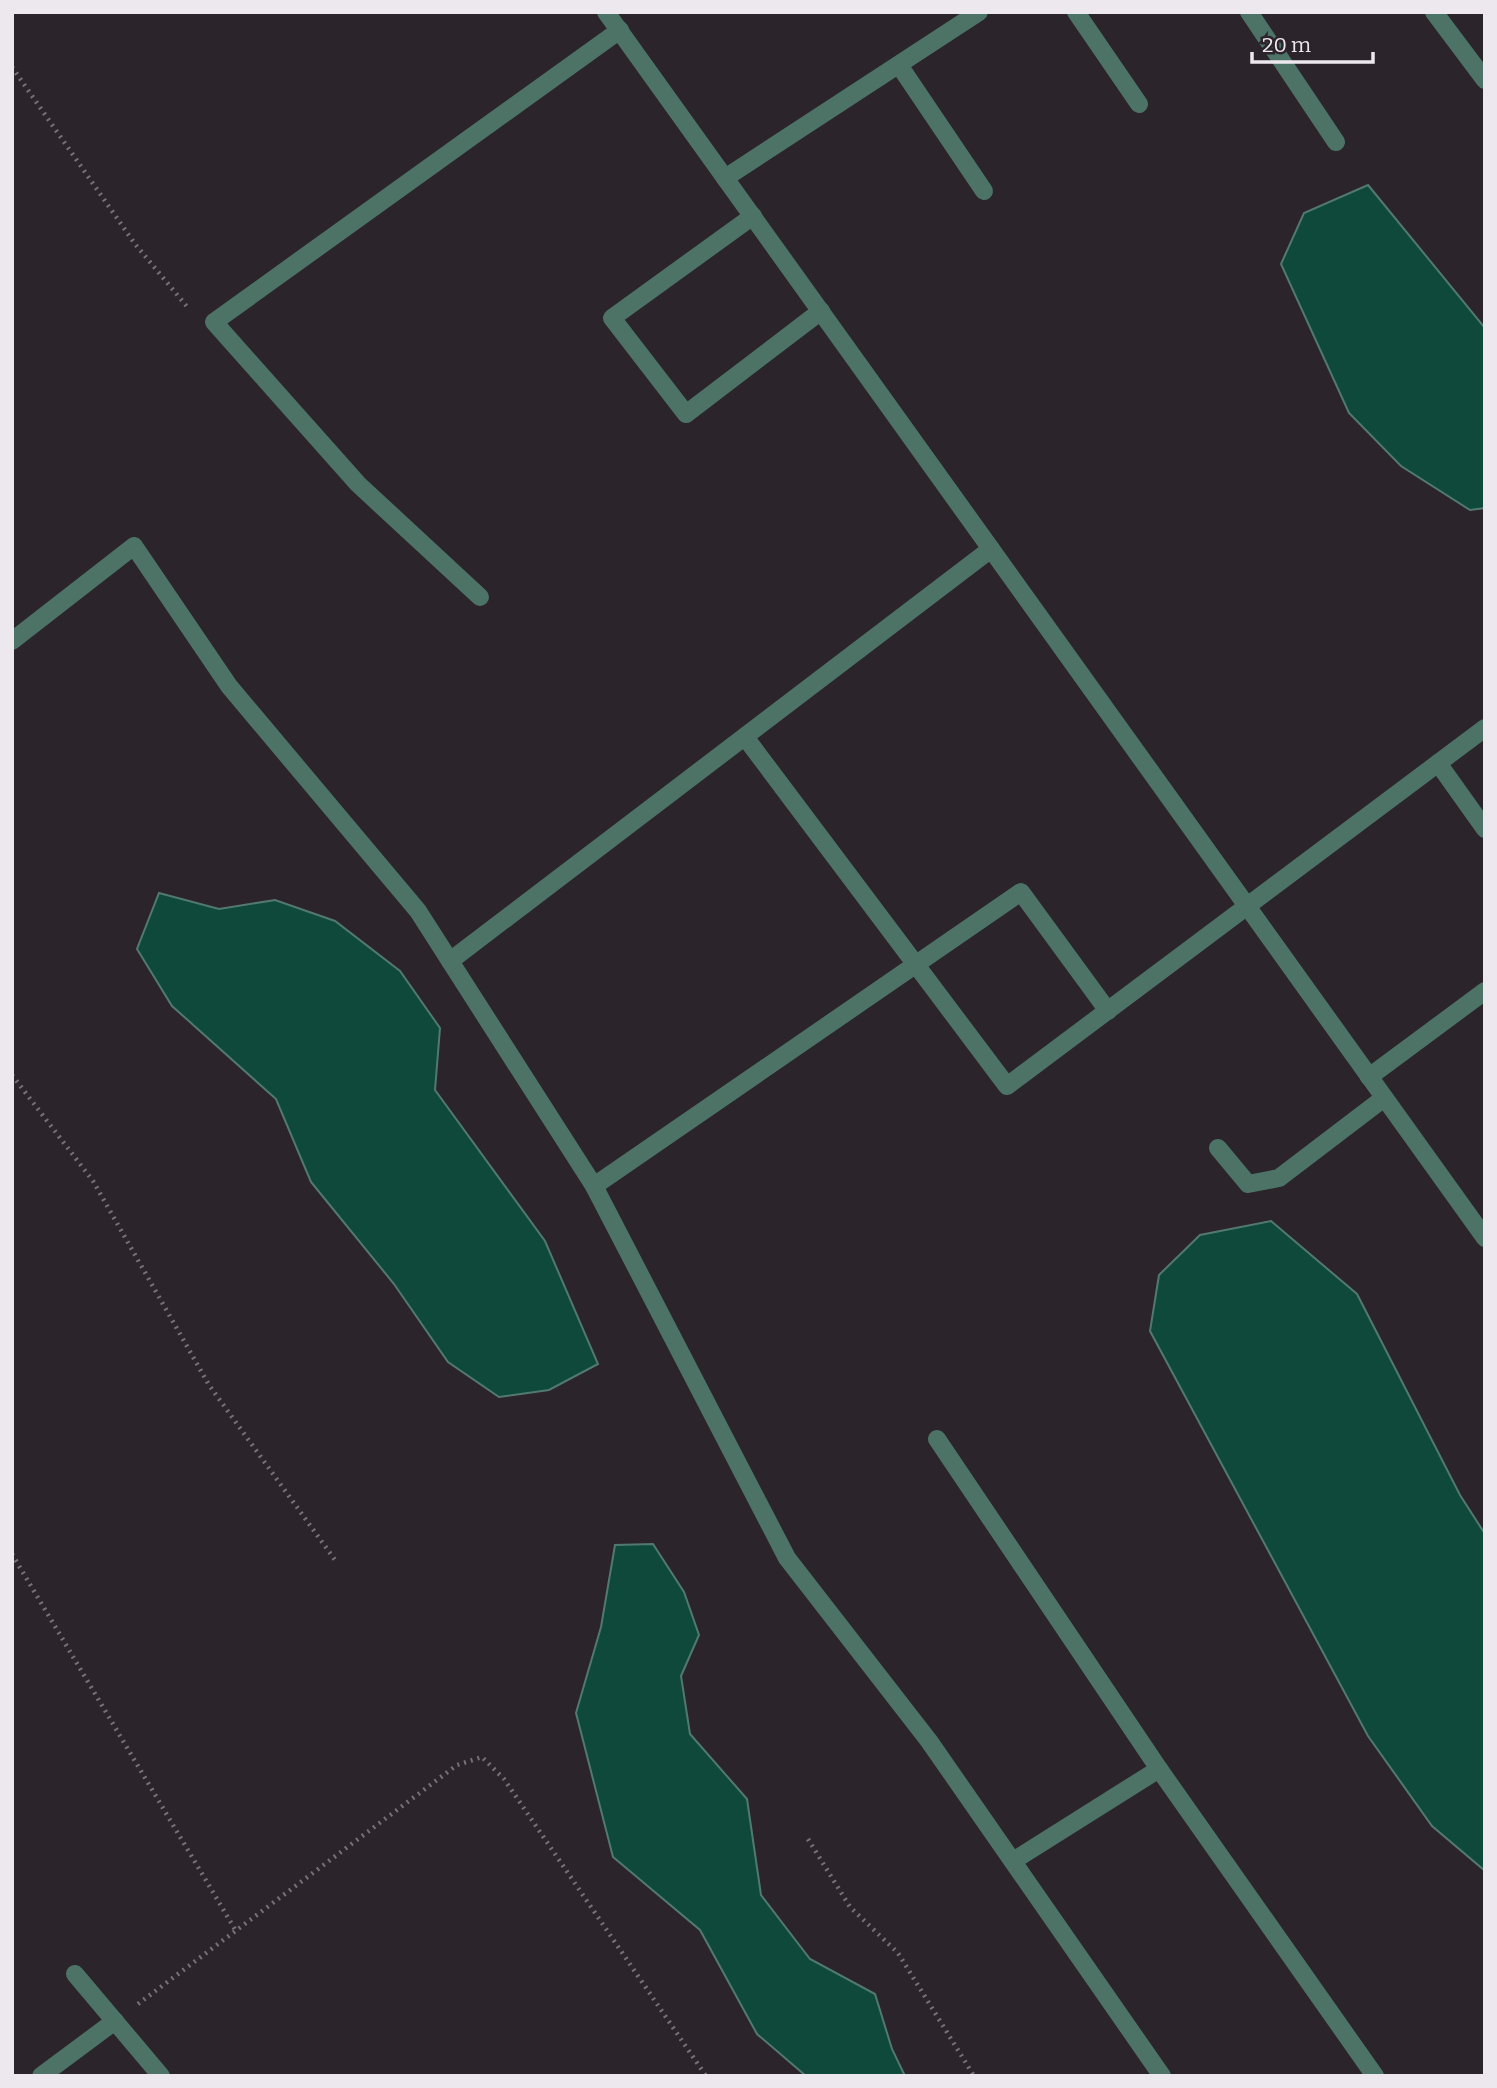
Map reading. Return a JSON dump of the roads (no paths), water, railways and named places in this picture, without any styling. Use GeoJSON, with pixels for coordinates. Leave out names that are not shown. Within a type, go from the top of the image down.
{"type":"FeatureCollection","features":[{"type":"Feature","properties":{"kind":"street"},"geometry":{"type":"LineString","coordinates":[[606,12],[1485,1238]]}},
{"type":"Feature","properties":{"kind":"street"},"geometry":{"type":"LineString","coordinates":[[725,178],[979,12]]}},
{"type":"Feature","properties":{"kind":"street"},"geometry":{"type":"LineString","coordinates":[[1076,12],[1139,104]]}},
{"type":"Feature","properties":{"kind":"street"},"geometry":{"type":"LineString","coordinates":[[1249,12],[1336,142]]}},
{"type":"Feature","properties":{"kind":"street"},"geometry":{"type":"LineString","coordinates":[[1434,12],[1485,80]]}},
{"type":"Feature","properties":{"kind":"street"},"geometry":{"type":"LineString","coordinates":[[480,597],[358,484],[214,322],[620,30]]}},
{"type":"Feature","properties":{"kind":"street"},"geometry":{"type":"LineString","coordinates":[[899,65],[984,191]]}},
{"type":"Feature","properties":{"kind":"street"},"geometry":{"type":"LineString","coordinates":[[753,216],[612,318],[686,414],[821,311]]}},
{"type":"Feature","properties":{"kind":"street"},"geometry":{"type":"LineString","coordinates":[[12,641],[134,546],[229,686],[418,911],[594,1186],[787,1558],[929,1741],[1163,2076]]}},
{"type":"Feature","properties":{"kind":"street"},"geometry":{"type":"LineString","coordinates":[[450,961],[991,549]]}},
{"type":"Feature","properties":{"kind":"street"},"geometry":{"type":"LineString","coordinates":[[745,737],[1007,1086],[1485,727]]}},
{"type":"Feature","properties":{"kind":"street"},"geometry":{"type":"LineString","coordinates":[[1438,763],[1485,829]]}},
{"type":"Feature","properties":{"kind":"street"},"geometry":{"type":"LineString","coordinates":[[594,1186],[1021,892],[1108,1011]]}},
{"type":"Feature","properties":{"kind":"street"},"geometry":{"type":"LineString","coordinates":[[1369,1077],[1485,992]]}},
{"type":"Feature","properties":{"kind":"street"},"geometry":{"type":"LineString","coordinates":[[1217,1148],[1248,1184],[1279,1178],[1384,1098]]}},
{"type":"Feature","properties":{"kind":"street"},"geometry":{"type":"LineString","coordinates":[[937,1439],[1159,1769],[1375,2076]]}},
{"type":"Feature","properties":{"kind":"street"},"geometry":{"type":"LineString","coordinates":[[1013,1861],[1159,1769]]}},
{"type":"Feature","properties":{"kind":"street"},"geometry":{"type":"LineString","coordinates":[[75,1974],[161,2076]]}},
{"type":"Feature","properties":{"kind":"street"},"geometry":{"type":"LineString","coordinates":[[41,2076],[115,2021]]}}]}
